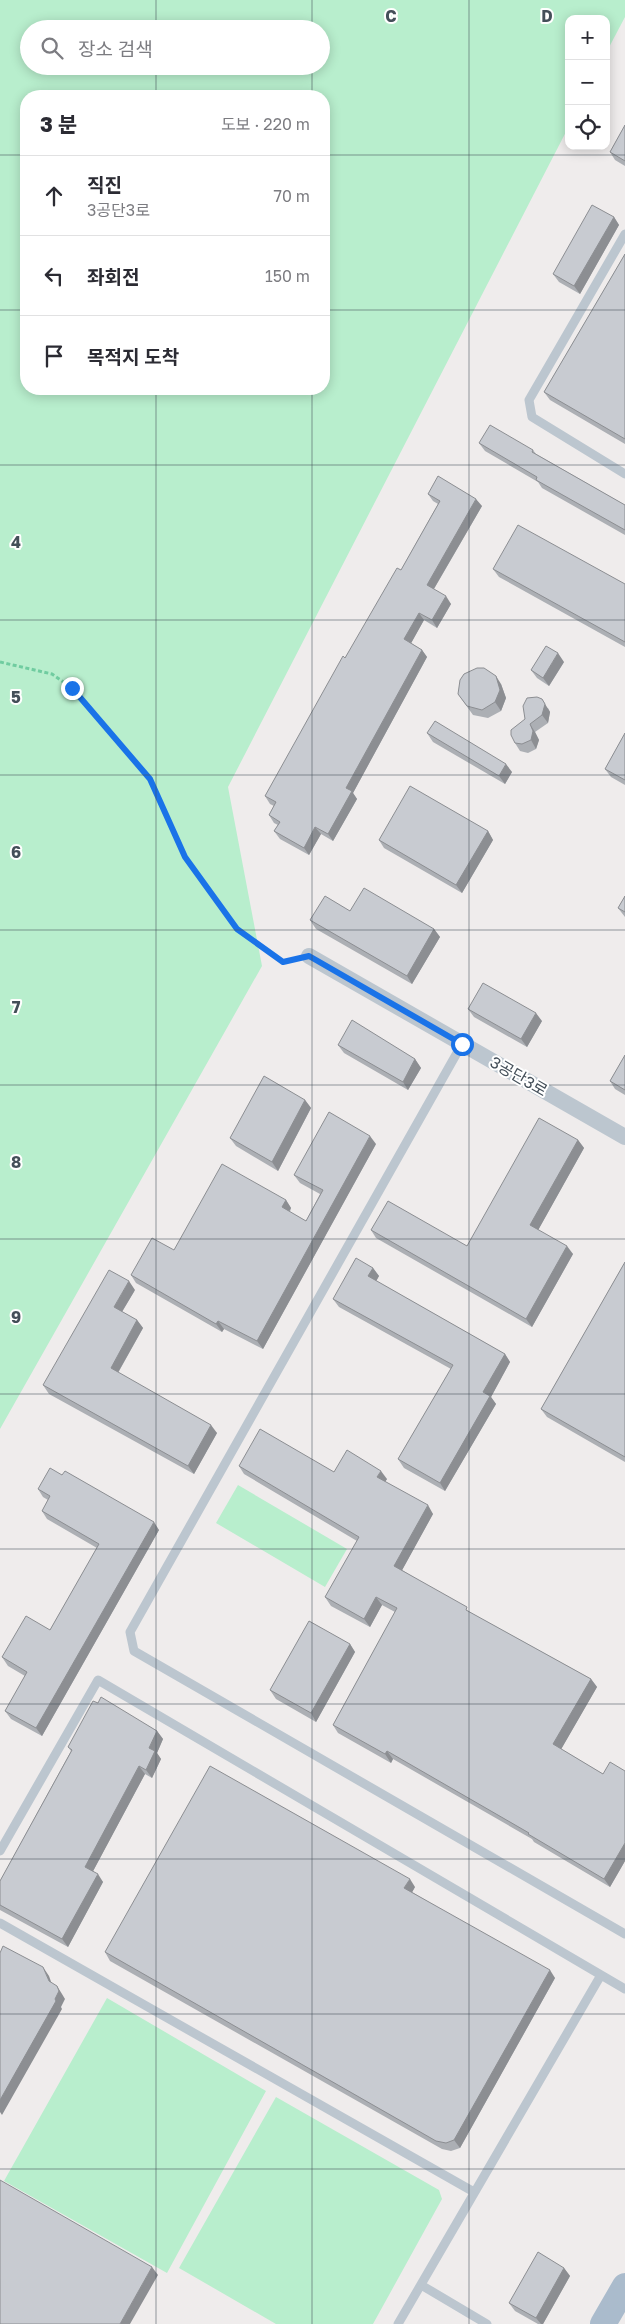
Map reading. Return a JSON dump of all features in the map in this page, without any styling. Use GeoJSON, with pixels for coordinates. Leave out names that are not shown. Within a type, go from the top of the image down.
{"type":"FeatureCollection","features":[{"type":"Feature","properties":{"kind":"main road"},"geometry":{"type":"LineString","coordinates":[[604,2324],[625,2286]]}},
{"type":"Feature","properties":{"kind":"street","name":"3공단3로"},"geometry":{"type":"LineString","coordinates":[[309,956],[625,1137]]}},
{"type":"Feature","properties":{"kind":"lane"},"geometry":{"type":"LineString","coordinates":[[625,234],[529,400],[532,417],[625,474]]}},
{"type":"Feature","properties":{"kind":"lane"},"geometry":{"type":"LineString","coordinates":[[462,1044],[130,1632],[134,1651],[625,1934]]}},
{"type":"Feature","properties":{"kind":"lane"},"geometry":{"type":"LineString","coordinates":[[0,1851],[98,1680],[625,1989]]}},
{"type":"Feature","properties":{"kind":"lane"},"geometry":{"type":"LineString","coordinates":[[0,1923],[474,2192]]}},
{"type":"Feature","properties":{"kind":"lane"},"geometry":{"type":"LineString","coordinates":[[398,2324],[600,1975]]}},
{"type":"Feature","properties":{"kind":"lane"},"geometry":{"type":"LineString","coordinates":[[421,2285],[488,2324]]}},
{"type":"Feature","properties":{"kind":"path"},"geometry":{"type":"LineString","coordinates":[[0,662],[52,674],[72,688],[150,779],[185,857],[237,929],[283,962],[309,956]]}},
{"type":"Feature","properties":{"kind":"green space"},"geometry":{"type":"Polygon","coordinates":[[[0,0],[625,0],[625,17],[610,45],[610,15],[565,15],[565,134],[228,787],[262,966],[0,1429],[0,0]]]}},
{"type":"Feature","properties":{"kind":"green space"},"geometry":{"type":"Polygon","coordinates":[[[238,1485],[347,1549],[325,1587],[216,1523],[238,1485]]]}},
{"type":"Feature","properties":{"kind":"green space"},"geometry":{"type":"Polygon","coordinates":[[[107,1998],[266,2091],[167,2273],[4,2181],[107,1998]]]}},
{"type":"Feature","properties":{"kind":"green space"},"geometry":{"type":"Polygon","coordinates":[[[276,2097],[439,2190],[442,2199],[373,2324],[276,2324],[179,2268],[276,2097]]]}},
{"type":"Feature","properties":{"kind":"building"},"geometry":{"type":"Polygon","coordinates":[[[625,125],[625,161],[610,152],[625,125]]]}},
{"type":"Feature","properties":{"kind":"building"},"geometry":{"type":"Polygon","coordinates":[[[592,205],[614,217],[574,286],[553,274],[592,205]]]}},
{"type":"Feature","properties":{"kind":"building"},"geometry":{"type":"Polygon","coordinates":[[[625,254],[625,439],[544,392],[625,254]]]}},
{"type":"Feature","properties":{"kind":"building"},"geometry":{"type":"Polygon","coordinates":[[[490,425],[533,450],[532,452],[625,505],[625,530],[536,480],[537,477],[479,443],[490,425]]]}},
{"type":"Feature","properties":{"kind":"building"},"geometry":{"type":"Polygon","coordinates":[[[438,476],[476,499],[427,585],[446,596],[432,620],[419,613],[404,639],[422,650],[346,788],[352,791],[328,834],[315,827],[304,848],[274,831],[280,822],[269,815],[276,802],[265,796],[343,656],[345,658],[397,568],[401,570],[440,501],[428,494],[438,476]]]}},
{"type":"Feature","properties":{"kind":"building"},"geometry":{"type":"Polygon","coordinates":[[[518,525],[625,584],[625,642],[493,569],[518,525]]]}},
{"type":"Feature","properties":{"kind":"building"},"geometry":{"type":"Polygon","coordinates":[[[546,646],[558,653],[543,678],[531,670],[546,646]]]}},
{"type":"Feature","properties":{"kind":"building"},"geometry":{"type":"Polygon","coordinates":[[[477,668],[484,668],[496,676],[500,690],[495,702],[482,710],[467,706],[458,694],[460,680],[464,674],[477,668]]]}},
{"type":"Feature","properties":{"kind":"building"},"geometry":{"type":"Polygon","coordinates":[[[537,697],[542,699],[545,704],[542,715],[530,724],[533,731],[531,740],[522,744],[515,743],[511,730],[525,719],[523,706],[527,698],[537,697]]]}},
{"type":"Feature","properties":{"kind":"building"},"geometry":{"type":"Polygon","coordinates":[[[435,721],[506,764],[499,776],[427,733],[435,721]]]}},
{"type":"Feature","properties":{"kind":"building"},"geometry":{"type":"Polygon","coordinates":[[[625,733],[625,780],[605,769],[625,733]]]}},
{"type":"Feature","properties":{"kind":"building"},"geometry":{"type":"Polygon","coordinates":[[[410,786],[488,831],[456,885],[379,840],[410,786]]]}},
{"type":"Feature","properties":{"kind":"building"},"geometry":{"type":"Polygon","coordinates":[[[364,888],[434,929],[407,976],[310,920],[325,896],[350,911],[364,888]]]}},
{"type":"Feature","properties":{"kind":"building"},"geometry":{"type":"Polygon","coordinates":[[[625,896],[625,912],[618,908],[625,896]]]}},
{"type":"Feature","properties":{"kind":"building"},"geometry":{"type":"Polygon","coordinates":[[[483,983],[536,1013],[521,1039],[468,1009],[483,983]]]}},
{"type":"Feature","properties":{"kind":"building"},"geometry":{"type":"Polygon","coordinates":[[[352,1020],[415,1059],[403,1082],[338,1045],[352,1020]]]}},
{"type":"Feature","properties":{"kind":"building"},"geometry":{"type":"Polygon","coordinates":[[[625,1055],[625,1090],[610,1081],[625,1055]]]}},
{"type":"Feature","properties":{"kind":"building"},"geometry":{"type":"Polygon","coordinates":[[[264,1076],[305,1100],[272,1162],[230,1138],[264,1076]]]}},
{"type":"Feature","properties":{"kind":"building"},"geometry":{"type":"Polygon","coordinates":[[[329,1112],[370,1136],[257,1341],[218,1321],[216,1324],[131,1275],[152,1238],[174,1250],[222,1164],[286,1200],[282,1207],[306,1221],[323,1190],[294,1175],[329,1112]]]}},
{"type":"Feature","properties":{"kind":"building"},"geometry":{"type":"Polygon","coordinates":[[[539,1118],[578,1140],[530,1225],[567,1246],[526,1319],[371,1230],[388,1201],[467,1246],[539,1118]]]}},
{"type":"Feature","properties":{"kind":"building"},"geometry":{"type":"Polygon","coordinates":[[[356,1258],[373,1268],[368,1276],[505,1354],[483,1392],[490,1396],[440,1483],[398,1459],[453,1365],[333,1299],[356,1258]]]}},
{"type":"Feature","properties":{"kind":"building"},"geometry":{"type":"Polygon","coordinates":[[[625,1262],[625,1457],[541,1409],[625,1262]]]}},
{"type":"Feature","properties":{"kind":"building"},"geometry":{"type":"Polygon","coordinates":[[[109,1270],[129,1281],[114,1307],[137,1320],[111,1368],[211,1425],[188,1466],[43,1385],[109,1270]]]}},
{"type":"Feature","properties":{"kind":"building"},"geometry":{"type":"Polygon","coordinates":[[[260,1429],[334,1472],[347,1450],[381,1471],[377,1477],[428,1505],[394,1566],[467,1607],[466,1610],[591,1679],[553,1744],[603,1774],[610,1762],[625,1771],[625,1843],[604,1879],[529,1833],[387,1751],[385,1754],[333,1725],[397,1608],[376,1597],[364,1619],[325,1597],[359,1537],[239,1466],[260,1429]]]}},
{"type":"Feature","properties":{"kind":"building"},"geometry":{"type":"Polygon","coordinates":[[[50,1468],[62,1475],[65,1471],[154,1522],[36,1728],[5,1711],[27,1672],[2,1657],[26,1616],[50,1630],[99,1544],[42,1511],[50,1496],[38,1489],[50,1468]]]}},
{"type":"Feature","properties":{"kind":"building"},"geometry":{"type":"Polygon","coordinates":[[[309,1621],[350,1644],[311,1713],[270,1690],[309,1621]]]}},
{"type":"Feature","properties":{"kind":"building"},"geometry":{"type":"Polygon","coordinates":[[[101,1697],[157,1731],[149,1748],[155,1751],[146,1770],[139,1766],[85,1867],[98,1874],[62,1939],[0,1905],[0,1881],[72,1750],[68,1747],[93,1701],[98,1703],[101,1697]]]}},
{"type":"Feature","properties":{"kind":"building"},"geometry":{"type":"Polygon","coordinates":[[[210,1766],[410,1879],[404,1888],[550,1970],[454,2140],[446,2143],[436,2141],[105,1952],[210,1766]]]}},
{"type":"Feature","properties":{"kind":"building"},"geometry":{"type":"Polygon","coordinates":[[[3,1946],[43,1967],[49,1981],[57,1986],[59,1991],[55,1999],[56,2001],[0,2100],[0,1953],[3,1946]]]}},
{"type":"Feature","properties":{"kind":"building"},"geometry":{"type":"Polygon","coordinates":[[[0,2180],[152,2267],[120,2324],[0,2324],[0,2180]]]}},
{"type":"Feature","properties":{"kind":"building"},"geometry":{"type":"Polygon","coordinates":[[[538,2252],[564,2268],[536,2318],[509,2303],[538,2252]]]}},
{"type":"Feature","properties":{"kind":"route"},"geometry":{"type":"LineString","coordinates":[[72,688],[150,779],[159,794],[185,857],[237,929],[283,962],[309,956],[462,1044]]}}]}
